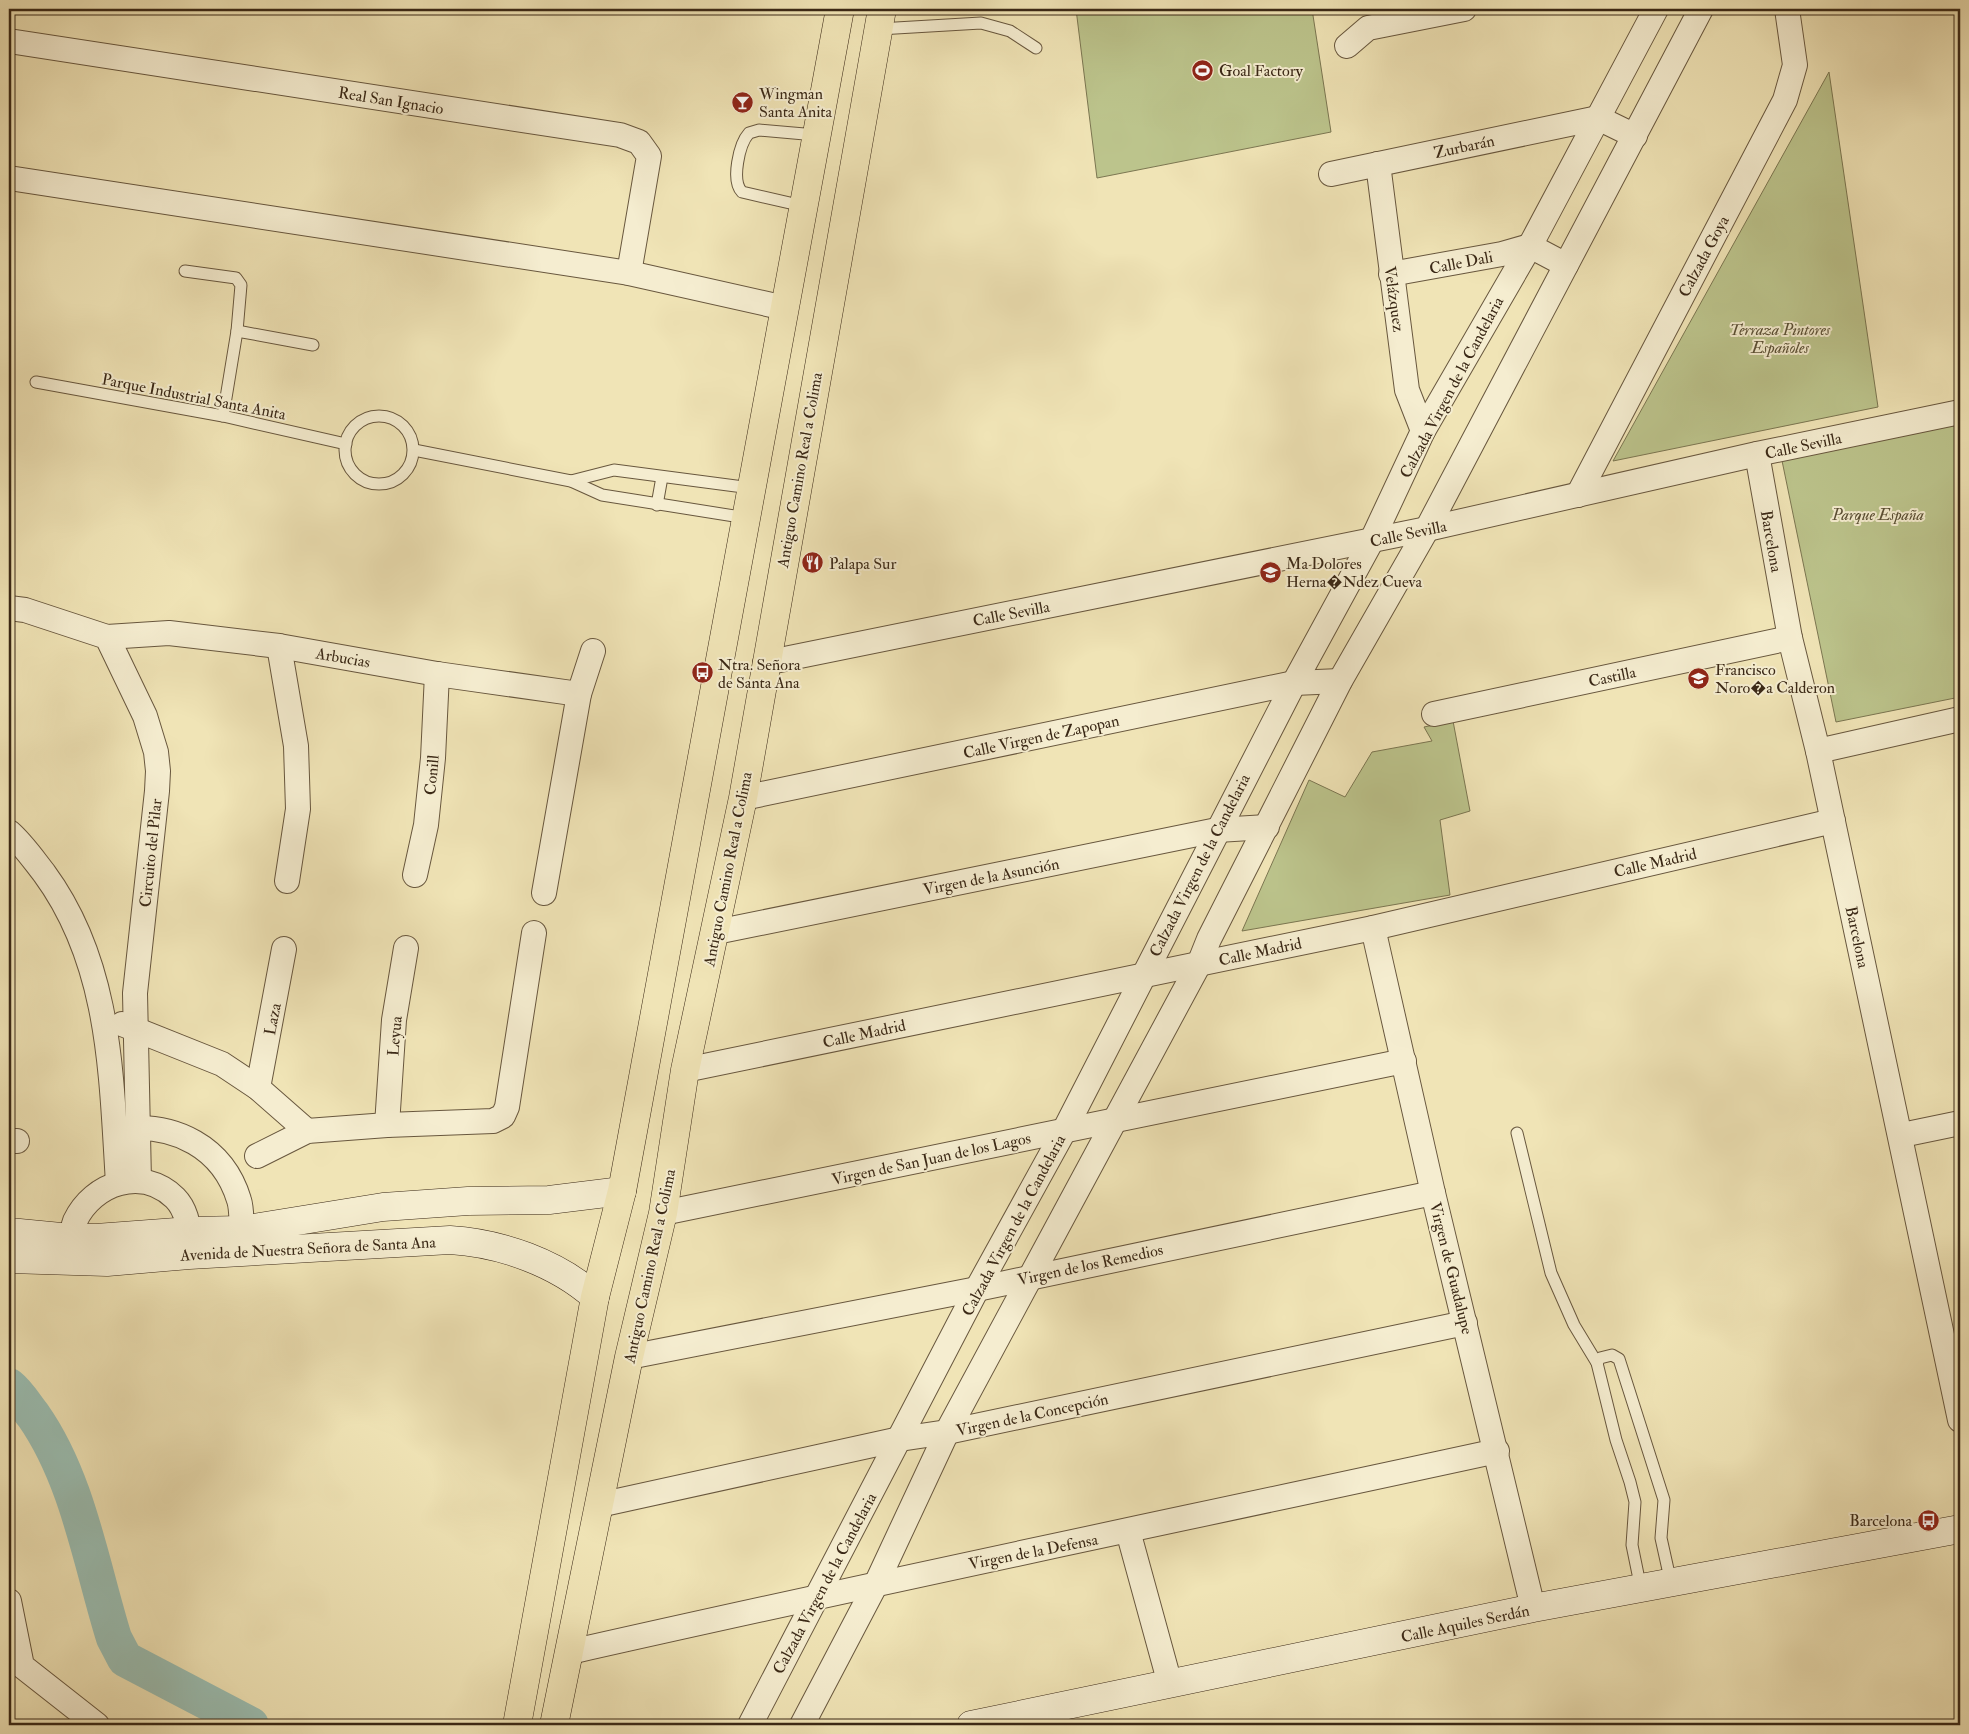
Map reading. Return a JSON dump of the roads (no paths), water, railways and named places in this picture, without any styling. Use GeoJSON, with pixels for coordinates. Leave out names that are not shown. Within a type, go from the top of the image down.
{"type":"FeatureCollection","features":[{"type":"Feature","properties":{"kind":"main road"},"geometry":{"type":"LineString","coordinates":[[517,1725],[595,1297],[622,1191],[748,518],[840,9]]}},
{"type":"Feature","properties":{"kind":"main road","name":"Antiguo Camino Real a Colima"},"geometry":{"type":"LineString","coordinates":[[554,1725],[629,1357],[663,1213],[685,1070],[716,932],[743,798],[765,663],[880,19]]}},
{"type":"Feature","properties":{"kind":"main road"},"geometry":{"type":"LineString","coordinates":[[505,1725],[542,1592]]}},
{"type":"Feature","properties":{"kind":"street"},"geometry":{"type":"LineString","coordinates":[[1347,46],[1367,18],[1464,9]]}},
{"type":"Feature","properties":{"kind":"street","name":"Calzada Virgen de la Candelaria"},"geometry":{"type":"LineString","coordinates":[[750,1725],[977,1289],[1064,1131],[1294,682],[1372,540],[1423,431],[1530,246],[1656,9]]}},
{"type":"Feature","properties":{"kind":"street"},"geometry":{"type":"LineString","coordinates":[[802,1725],[877,1582],[947,1432],[1199,964],[1209,939],[1340,681],[1427,529],[1702,9]]}},
{"type":"Feature","properties":{"kind":"street","name":"Calzada Goya"},"geometry":{"type":"LineString","coordinates":[[1578,494],[1785,100],[1795,65],[1787,9]]}},
{"type":"Feature","properties":{"kind":"street","name":"Real San Ignacio"},"geometry":{"type":"LineString","coordinates":[[9,41],[620,135],[639,142],[650,156],[628,273]]}},
{"type":"Feature","properties":{"kind":"street"},"geometry":{"type":"LineString","coordinates":[[1598,118],[1635,136]]}},
{"type":"Feature","properties":{"kind":"street","name":"Zurbarán"},"geometry":{"type":"LineString","coordinates":[[1331,174],[1598,118]]}},
{"type":"Feature","properties":{"kind":"street","name":"Velázquez"},"geometry":{"type":"LineString","coordinates":[[1378,164],[1407,390],[1423,431]]}},
{"type":"Feature","properties":{"kind":"street"},"geometry":{"type":"LineString","coordinates":[[9,178],[628,273],[785,308]]}},
{"type":"Feature","properties":{"kind":"street"},"geometry":{"type":"LineString","coordinates":[[1530,246],[1566,265]]}},
{"type":"Feature","properties":{"kind":"street","name":"Calle Dali"},"geometry":{"type":"LineString","coordinates":[[1392,274],[1502,254],[1530,246]]}},
{"type":"Feature","properties":{"kind":"street","name":"Calle Sevilla"},"geometry":{"type":"LineString","coordinates":[[765,663],[1427,529],[1756,454],[1960,412]]}},
{"type":"Feature","properties":{"kind":"street","name":"Barcelona"},"geometry":{"type":"LineString","coordinates":[[1756,454],[1790,638],[1818,751],[1902,1135],[1960,1420]]}},
{"type":"Feature","properties":{"kind":"street"},"geometry":{"type":"LineString","coordinates":[[9,608],[25,610],[107,638]]}},
{"type":"Feature","properties":{"kind":"street","name":"Arbucias"},"geometry":{"type":"LineString","coordinates":[[107,638],[169,633],[279,646],[437,674],[579,694]]}},
{"type":"Feature","properties":{"kind":"street","name":"Circuito del Pilar"},"geometry":{"type":"LineString","coordinates":[[107,638],[150,730],[158,771],[158,791],[135,993],[135,1028],[127,1128],[128,1182]]}},
{"type":"Feature","properties":{"kind":"street","name":"Castilla"},"geometry":{"type":"LineString","coordinates":[[1434,714],[1790,638]]}},
{"type":"Feature","properties":{"kind":"street"},"geometry":{"type":"LineString","coordinates":[[279,646],[296,746],[298,809],[287,881]]}},
{"type":"Feature","properties":{"kind":"street"},"geometry":{"type":"LineString","coordinates":[[544,892],[579,694],[592,651]]}},
{"type":"Feature","properties":{"kind":"street","name":"Conill"},"geometry":{"type":"LineString","coordinates":[[414,875],[426,825],[433,758],[437,674]]}},
{"type":"Feature","properties":{"kind":"street","name":"Calle Virgen de Zapopan"},"geometry":{"type":"LineString","coordinates":[[743,798],[1294,682],[1340,681]]}},
{"type":"Feature","properties":{"kind":"street"},"geometry":{"type":"LineString","coordinates":[[1818,751],[1960,720]]}},
{"type":"Feature","properties":{"kind":"street","name":"Calle Madrid"},"geometry":{"type":"LineString","coordinates":[[685,1070],[1373,928],[1833,820]]}},
{"type":"Feature","properties":{"kind":"street","name":"Virgen de la Asunción"},"geometry":{"type":"LineString","coordinates":[[716,932],[1217,830],[1267,827]]}},
{"type":"Feature","properties":{"kind":"street","name":"Circuito del Pilar"},"geometry":{"type":"LineString","coordinates":[[9,832],[36,862],[72,916],[90,964],[104,1017],[127,1128]]}},
{"type":"Feature","properties":{"kind":"street","name":"Virgen de Guadalupe"},"geometry":{"type":"LineString","coordinates":[[1373,928],[1433,1193],[1534,1608]]}},
{"type":"Feature","properties":{"kind":"street"},"geometry":{"type":"LineString","coordinates":[[258,1156],[307,1132],[387,1125],[493,1121],[503,1116],[507,1107],[534,933]]}},
{"type":"Feature","properties":{"kind":"street","name":"Leyua"},"geometry":{"type":"LineString","coordinates":[[387,1125],[394,1020],[406,948]]}},
{"type":"Feature","properties":{"kind":"street","name":"Laza"},"geometry":{"type":"LineString","coordinates":[[258,1088],[273,1016],[284,949]]}},
{"type":"Feature","properties":{"kind":"street"},"geometry":{"type":"LineString","coordinates":[[104,1017],[222,1064],[258,1088],[307,1132]]}},
{"type":"Feature","properties":{"kind":"street","name":"Virgen de San Juan de los Lagos"},"geometry":{"type":"LineString","coordinates":[[663,1213],[1404,1061]]}},
{"type":"Feature","properties":{"kind":"street"},"geometry":{"type":"LineString","coordinates":[[1902,1135],[1960,1123]]}},
{"type":"Feature","properties":{"kind":"street"},"geometry":{"type":"LineString","coordinates":[[127,1128],[157,1128],[177,1133],[197,1142],[215,1159],[228,1176],[240,1201],[242,1230]]}},
{"type":"Feature","properties":{"kind":"street"},"geometry":{"type":"LineString","coordinates":[[71,1250],[74,1223],[84,1205],[99,1191],[128,1182],[158,1187],[175,1198],[184,1212],[190,1243]]}},
{"type":"Feature","properties":{"kind":"street","name":"Avenida de Nuestra Señora de Santa Ana"},"geometry":{"type":"LineString","coordinates":[[190,1243],[242,1230],[352,1214],[383,1207],[428,1203],[549,1200],[622,1191]]}},
{"type":"Feature","properties":{"kind":"street","name":"Virgen de los Remedios"},"geometry":{"type":"LineString","coordinates":[[629,1357],[977,1289],[1031,1276],[1433,1193]]}},
{"type":"Feature","properties":{"kind":"street"},"geometry":{"type":"LineString","coordinates":[[352,1214],[356,1247]]}},
{"type":"Feature","properties":{"kind":"street","name":"Avenida de Nuestra Señora de Santa Ana"},"geometry":{"type":"LineString","coordinates":[[9,1232],[71,1250]]}},
{"type":"Feature","properties":{"kind":"street","name":"Avenida de Nuestra Señora de Santa Ana"},"geometry":{"type":"LineString","coordinates":[[9,1259],[71,1250],[190,1243],[356,1247],[450,1240],[471,1241],[498,1248],[555,1269],[578,1282],[595,1297]]}},
{"type":"Feature","properties":{"kind":"street","name":"Virgen de la Concepción"},"geometry":{"type":"LineString","coordinates":[[599,1505],[900,1439],[947,1432],[1465,1323]]}},
{"type":"Feature","properties":{"kind":"street","name":"Virgen de la Defensa"},"geometry":{"type":"LineString","coordinates":[[570,1652],[877,1582],[1128,1531],[1497,1451]]}},
{"type":"Feature","properties":{"kind":"street","name":"Calle Aquiles Serdán"},"geometry":{"type":"LineString","coordinates":[[971,1725],[1534,1608],[1960,1529]]}},
{"type":"Feature","properties":{"kind":"street"},"geometry":{"type":"LineString","coordinates":[[1128,1531],[1170,1684]]}},
{"type":"Feature","properties":{"kind":"street"},"geometry":{"type":"LineString","coordinates":[[9,1601],[15,1673],[97,1725]]}},
{"type":"Feature","properties":{"kind":"lane"},"geometry":{"type":"LineString","coordinates":[[880,19],[981,24],[1010,30],[1036,48]]}},
{"type":"Feature","properties":{"kind":"lane"},"geometry":{"type":"LineString","coordinates":[[803,206],[742,192],[738,188],[736,177],[743,142],[749,133],[759,130],[816,136]]}},
{"type":"Feature","properties":{"kind":"lane"},"geometry":{"type":"LineString","coordinates":[[185,271],[236,278],[240,281],[237,331],[223,416]]}},
{"type":"Feature","properties":{"kind":"lane"},"geometry":{"type":"LineString","coordinates":[[237,331],[313,345]]}},
{"type":"Feature","properties":{"kind":"lane","name":"Parque Industrial Santa Anita"},"geometry":{"type":"LineString","coordinates":[[36,382],[223,416],[346,444]]}},
{"type":"Feature","properties":{"kind":"lane"},"geometry":{"type":"LineString","coordinates":[[383,416],[398,421],[405,427],[413,441],[414,450],[408,468],[402,475],[386,484],[376,484],[367,482],[352,471],[347,462],[346,444],[348,436],[359,422],[366,418],[383,416]]}},
{"type":"Feature","properties":{"kind":"lane"},"geometry":{"type":"LineString","coordinates":[[414,450],[571,481],[602,495],[748,518]]}},
{"type":"Feature","properties":{"kind":"lane"},"geometry":{"type":"LineString","coordinates":[[571,481],[614,470],[753,488]]}},
{"type":"Feature","properties":{"kind":"lane"},"geometry":{"type":"LineString","coordinates":[[657,504],[662,477]]}},
{"type":"Feature","properties":{"kind":"lane"},"geometry":{"type":"LineString","coordinates":[[1517,1133],[1551,1273],[1574,1325],[1597,1364],[1605,1400],[1635,1502],[1632,1545],[1641,1589]]}},
{"type":"Feature","properties":{"kind":"lane"},"geometry":{"type":"LineString","coordinates":[[1597,1364],[1600,1358],[1612,1355],[1619,1359],[1664,1500],[1661,1538],[1670,1584]]}},
{"type":"Feature","properties":{"kind":"waterway"},"geometry":{"type":"LineString","coordinates":[[9,1386],[33,1415],[61,1466],[82,1523],[114,1638],[125,1659],[251,1725]]}},
{"type":"Feature","properties":{"kind":"place","name":"Goal Factory"},"geometry":{"type":"Point","coordinates":[1203,70]}},
{"type":"Feature","properties":{"kind":"place","name":"Wingman Santa Anita"},"geometry":{"type":"Point","coordinates":[743,102]}},
{"type":"Feature","properties":{"kind":"place","name":"Palapa Sur"},"geometry":{"type":"Point","coordinates":[813,563]}},
{"type":"Feature","properties":{"kind":"place","name":"Ma Dolores Herna�Ndez Cueva"},"geometry":{"type":"Point","coordinates":[1270,572]}},
{"type":"Feature","properties":{"kind":"place","name":"Ntra. Señora de Santa Ana"},"geometry":{"type":"Point","coordinates":[702,673]}},
{"type":"Feature","properties":{"kind":"place","name":"Francisco Noro�a Calderon"},"geometry":{"type":"Point","coordinates":[1699,678]}},
{"type":"Feature","properties":{"kind":"place","name":"Barcelona"},"geometry":{"type":"Point","coordinates":[1928,1520]}},
{"type":"Feature","properties":{"kind":"park label","name":"Terraza Pintores Españoles"},"geometry":{"type":"Point","coordinates":[1780,338]}},
{"type":"Feature","properties":{"kind":"park label","name":"Parque España"},"geometry":{"type":"Point","coordinates":[1878,514]}}]}
